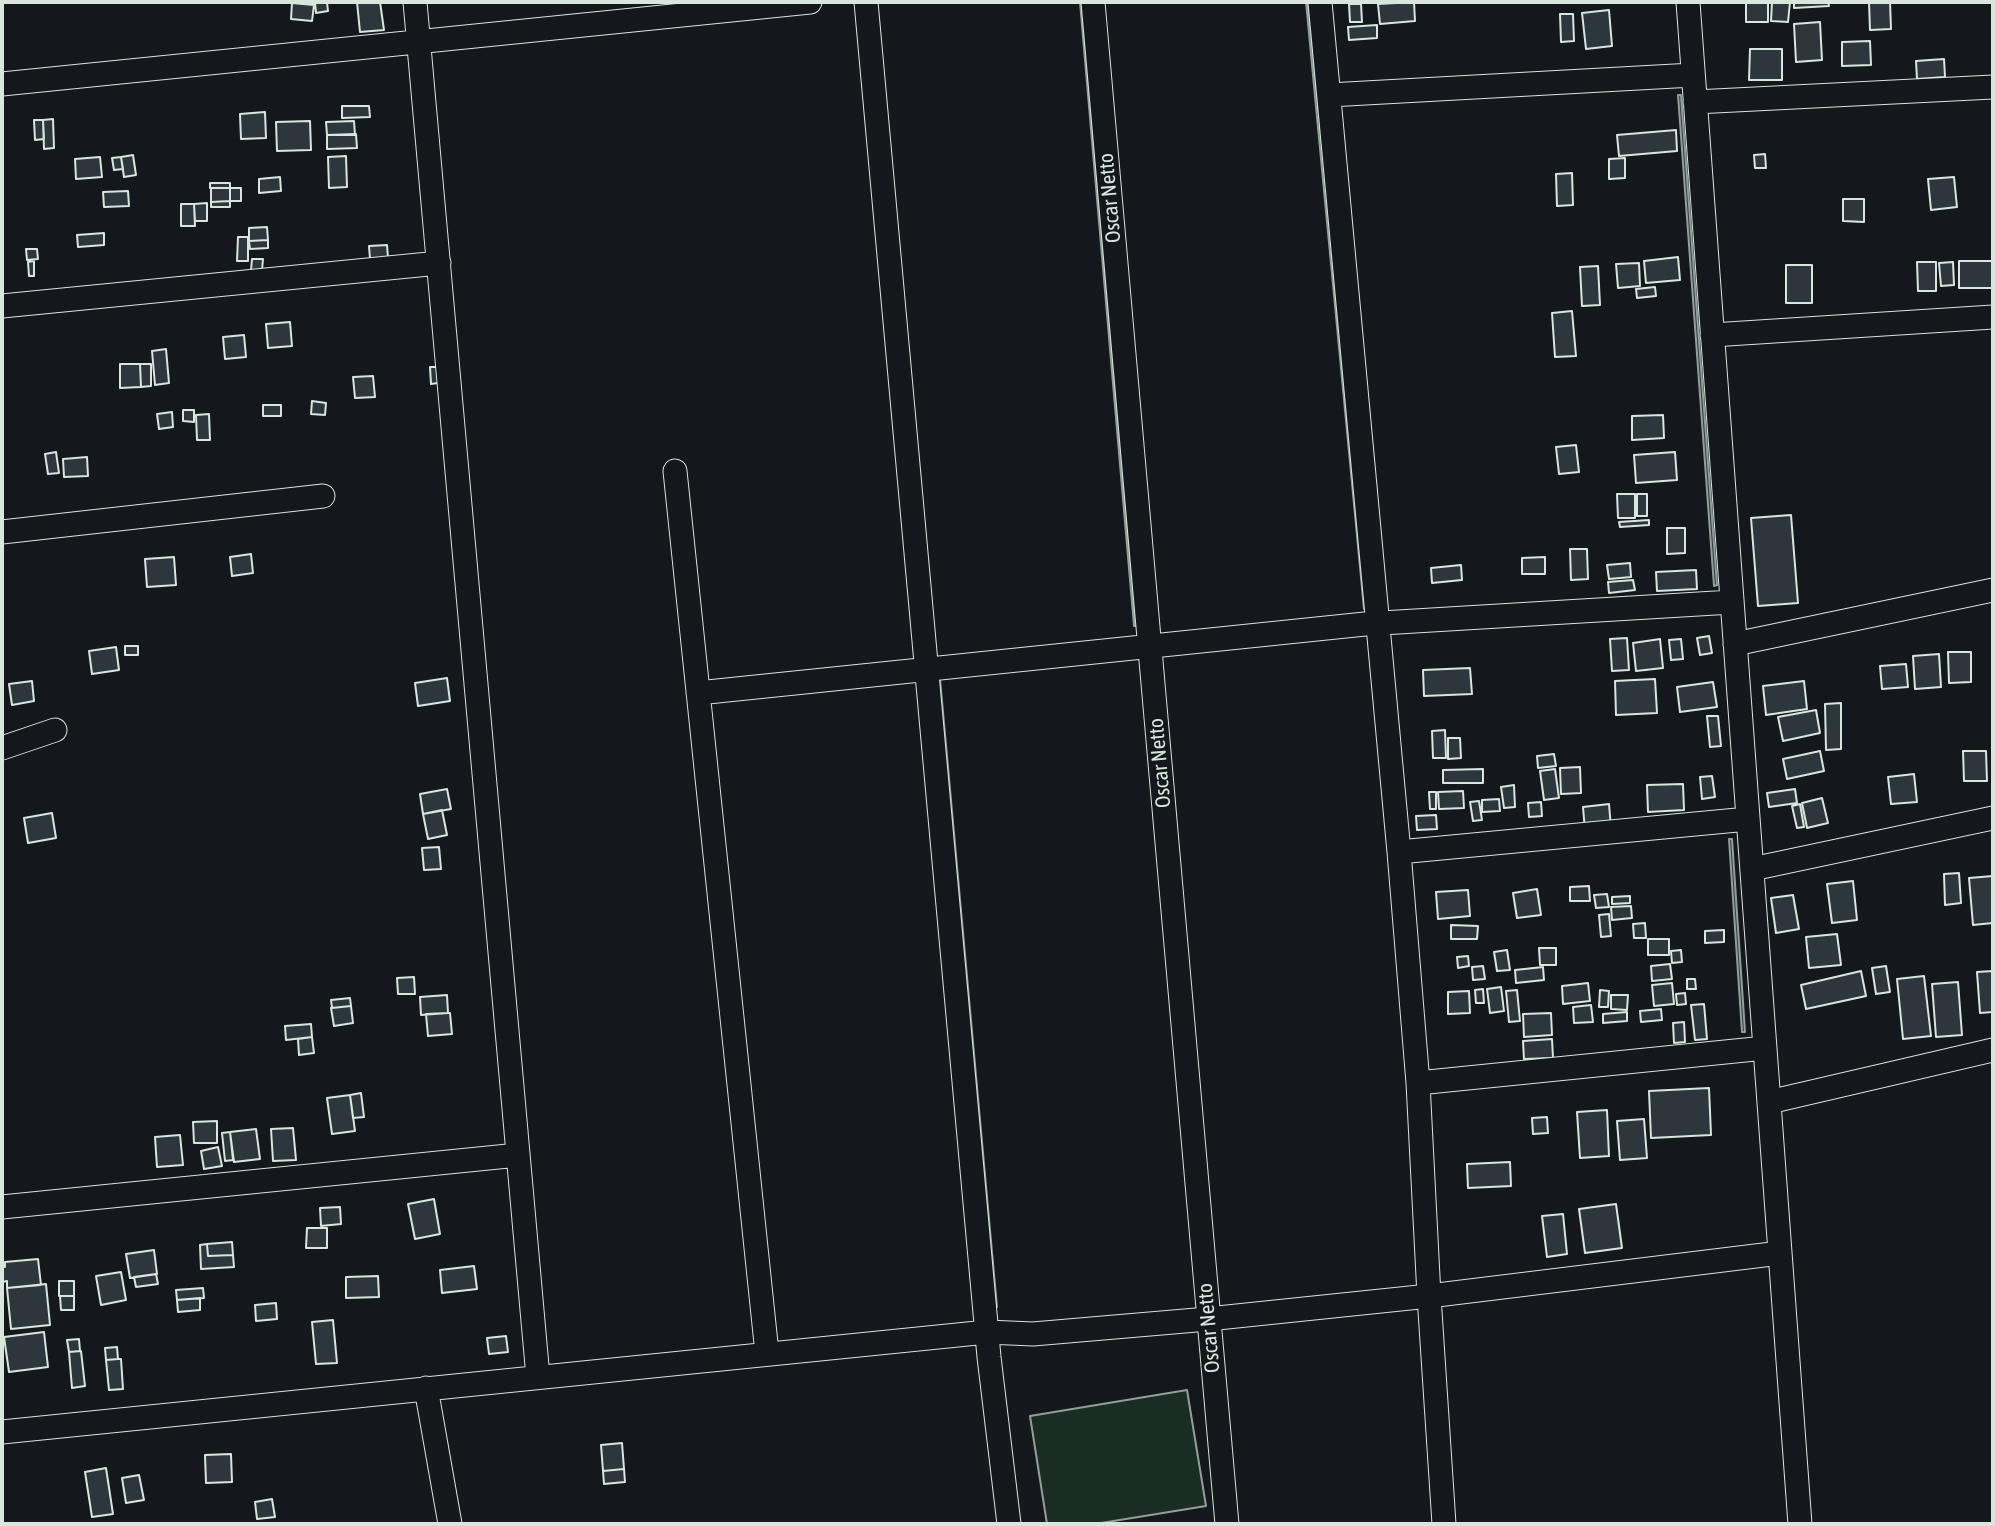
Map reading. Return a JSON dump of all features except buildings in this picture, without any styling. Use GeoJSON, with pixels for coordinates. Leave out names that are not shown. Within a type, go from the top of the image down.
{"type":"FeatureCollection","features":[{"type":"Feature","properties":{"kind":"street"},"geometry":{"type":"LineString","coordinates":[[415,2],[538,1377]]}},
{"type":"Feature","properties":{"kind":"street"},"geometry":{"type":"LineString","coordinates":[[2,84],[810,2]]}},
{"type":"Feature","properties":{"kind":"street"},"geometry":{"type":"LineString","coordinates":[[866,2],[987,1332],[1009,1524]]}},
{"type":"Feature","properties":{"kind":"street","name":"Oscar Netto"},"geometry":{"type":"LineString","coordinates":[[1093,2],[1227,1524]]}},
{"type":"Feature","properties":{"kind":"street"},"geometry":{"type":"LineString","coordinates":[[1320,2],[1379,624],[1418,1083],[1444,1524]]}},
{"type":"Feature","properties":{"kind":"street"},"geometry":{"type":"LineString","coordinates":[[1688,2],[1800,1524]]}},
{"type":"Feature","properties":{"kind":"street"},"geometry":{"type":"LineString","coordinates":[[1329,94],[1693,75]]}},
{"type":"Feature","properties":{"kind":"street"},"geometry":{"type":"LineString","coordinates":[[1695,102],[1993,87]]}},
{"type":"Feature","properties":{"kind":"street"},"geometry":{"type":"LineString","coordinates":[[2,306],[439,263]]}},
{"type":"Feature","properties":{"kind":"street"},"geometry":{"type":"LineString","coordinates":[[1712,335],[1993,317]]}},
{"type":"Feature","properties":{"kind":"street"},"geometry":{"type":"LineString","coordinates":[[675,471],[767,1353]]}},
{"type":"Feature","properties":{"kind":"street"},"geometry":{"type":"LineString","coordinates":[[2,532],[323,496]]}},
{"type":"Feature","properties":{"kind":"street"},"geometry":{"type":"LineString","coordinates":[[1735,645],[1993,590]]}},
{"type":"Feature","properties":{"kind":"street"},"geometry":{"type":"LineString","coordinates":[[698,693],[1379,624],[1732,602]]}},
{"type":"Feature","properties":{"kind":"street"},"geometry":{"type":"LineString","coordinates":[[2,748],[55,730]]}},
{"type":"Feature","properties":{"kind":"street"},"geometry":{"type":"LineString","coordinates":[[1752,869],[1993,818]]}},
{"type":"Feature","properties":{"kind":"street"},"geometry":{"type":"LineString","coordinates":[[1399,852],[1748,819]]}},
{"type":"Feature","properties":{"kind":"street"},"geometry":{"type":"LineString","coordinates":[[1418,1083],[1765,1048]]}},
{"type":"Feature","properties":{"kind":"street"},"geometry":{"type":"LineString","coordinates":[[1769,1102],[1993,1050]]}},
{"type":"Feature","properties":{"kind":"street"},"geometry":{"type":"LineString","coordinates":[[2,1207],[518,1155]]}},
{"type":"Feature","properties":{"kind":"street"},"geometry":{"type":"LineString","coordinates":[[2,1432],[987,1332],[1033,1334],[1208,1319],[1429,1296],[1780,1253]]}},
{"type":"Feature","properties":{"kind":"street"},"geometry":{"type":"LineString","coordinates":[[426,1388],[450,1524]]}},
{"type":"Feature","properties":{"kind":"green space"},"geometry":{"type":"Polygon","coordinates":[[[1187,1390],[1206,1506],[1095,1524],[1047,1524],[1030,1416],[1187,1390]]]}},
{"type":"Feature","properties":{"kind":"water"},"geometry":{"type":"Polygon","coordinates":[[[1082,2],[1135,626],[1134,626],[1082,2]]]}},
{"type":"Feature","properties":{"kind":"water"},"geometry":{"type":"Polygon","coordinates":[[[1308,2],[1367,609],[1364,609],[1308,2]]]}},
{"type":"Feature","properties":{"kind":"water"},"geometry":{"type":"Polygon","coordinates":[[[1678,95],[1681,95],[1717,585],[1714,586],[1678,95]]]}},
{"type":"Feature","properties":{"kind":"water"},"geometry":{"type":"Polygon","coordinates":[[[940,679],[997,1307],[996,1307],[940,679]]]}},
{"type":"Feature","properties":{"kind":"water"},"geometry":{"type":"Polygon","coordinates":[[[1729,839],[1732,839],[1745,1032],[1742,1032],[1729,839]]]}}]}
